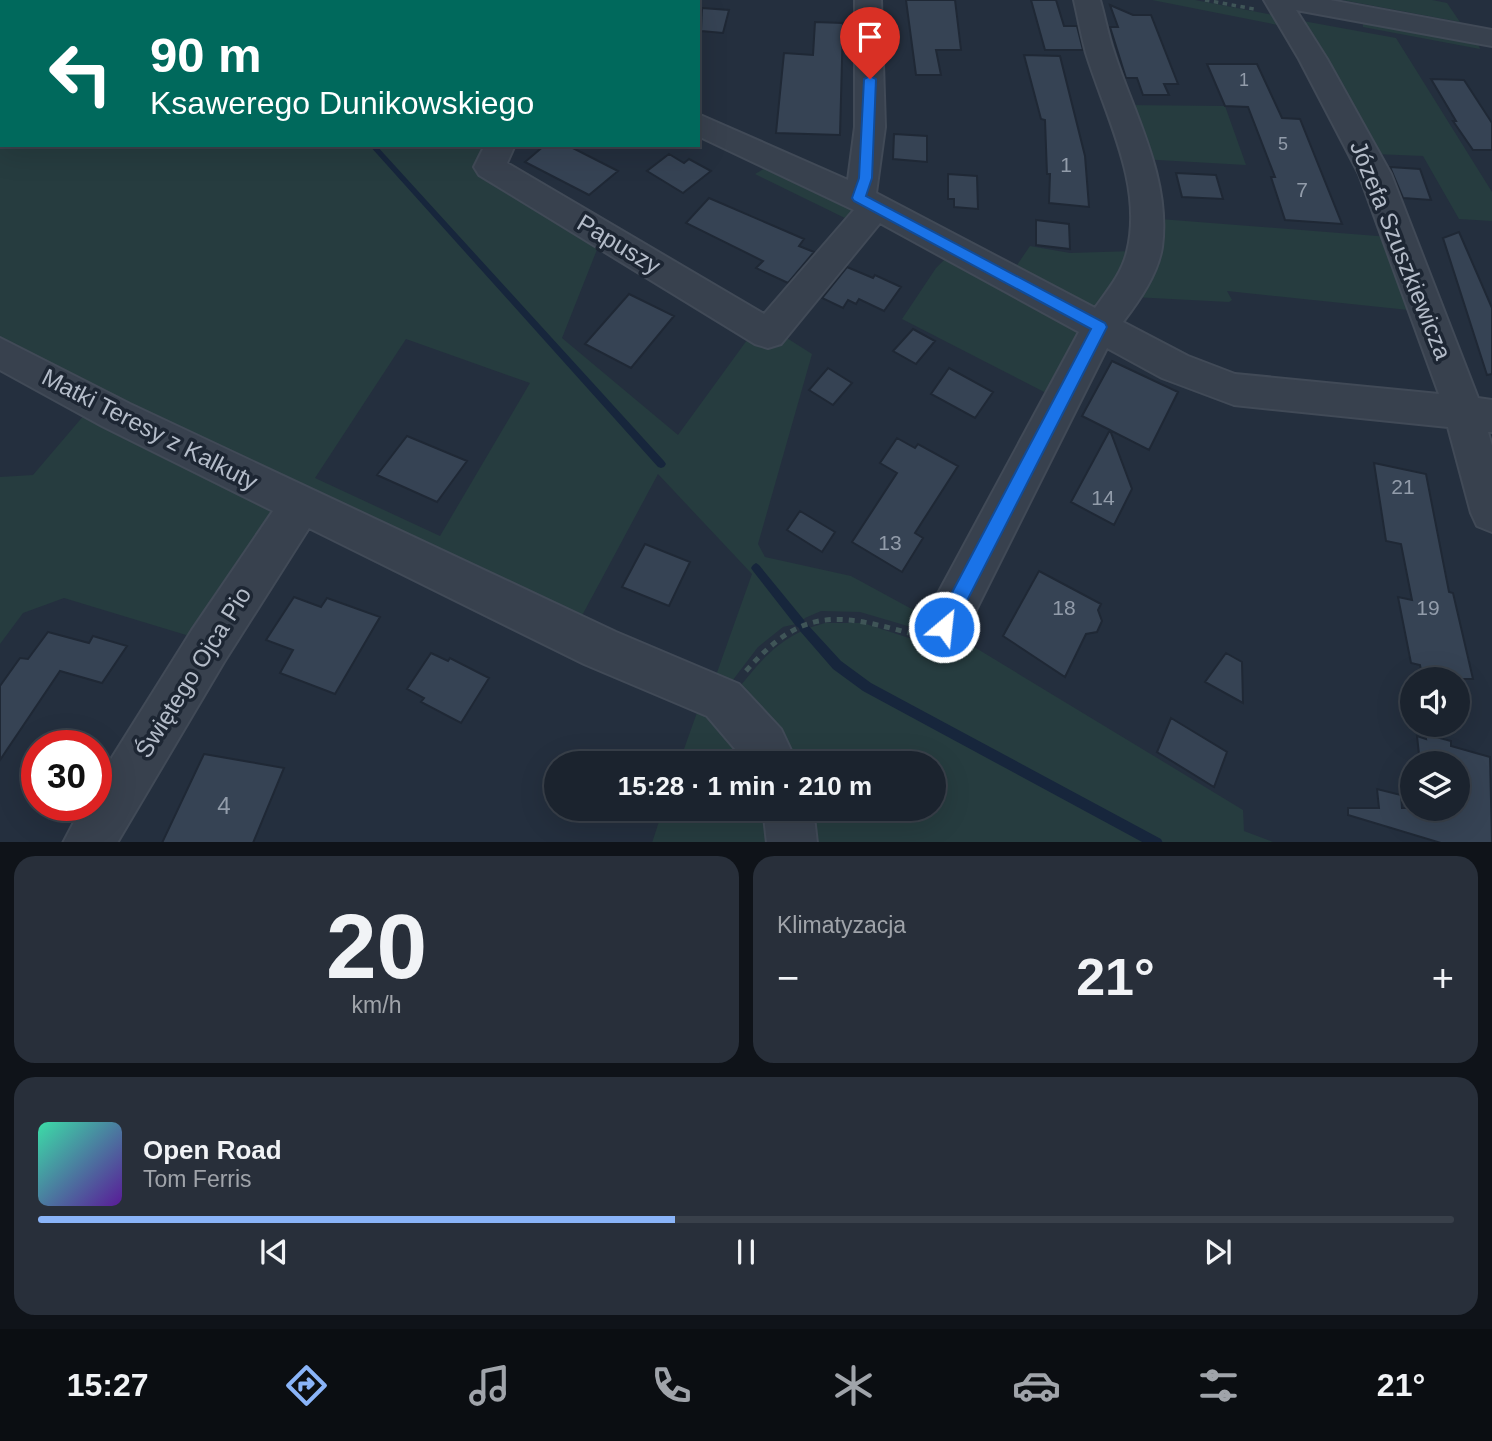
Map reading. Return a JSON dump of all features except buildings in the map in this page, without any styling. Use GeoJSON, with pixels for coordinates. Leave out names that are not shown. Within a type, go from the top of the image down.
{"type":"FeatureCollection","features":[{"type":"Feature","properties":{"kind":"street"},"geometry":{"type":"LineString","coordinates":[[867,202],[870,79],[868,0]]}},
{"type":"Feature","properties":{"kind":"street"},"geometry":{"type":"LineString","coordinates":[[944,627],[1100,327],[1123,296],[1144,251],[1147,216],[1139,167],[1099,48],[1087,0]]}},
{"type":"Feature","properties":{"kind":"street","name":"Józefa Szuszkiewicza"},"geometry":{"type":"LineString","coordinates":[[1277,0],[1313,59],[1375,174],[1451,372],[1477,415],[1492,513]]}},
{"type":"Feature","properties":{"kind":"street"},"geometry":{"type":"LineString","coordinates":[[1287,0],[1333,4],[1485,40]]}},
{"type":"Feature","properties":{"kind":"street"},"geometry":{"type":"LineString","coordinates":[[1457,9],[1485,40]]}},
{"type":"Feature","properties":{"kind":"street"},"geometry":{"type":"LineString","coordinates":[[700,125],[867,202],[1175,368],[1234,389],[1477,415]]}},
{"type":"Feature","properties":{"kind":"street","name":"Papuszy"},"geometry":{"type":"LineString","coordinates":[[499,147],[490,167],[768,334],[867,202]]}},
{"type":"Feature","properties":{"kind":"street","name":"Matki Teresy z Kalkuty"},"geometry":{"type":"LineString","coordinates":[[0,353],[116,415],[600,648],[723,700]]}},
{"type":"Feature","properties":{"kind":"street","name":"Świętego Ojca Pio"},"geometry":{"type":"LineString","coordinates":[[88,842],[208,646],[301,504]]}},
{"type":"Feature","properties":{"kind":"street"},"geometry":{"type":"LineString","coordinates":[[723,700],[767,751]]}},
{"type":"Feature","properties":{"kind":"street"},"geometry":{"type":"LineString","coordinates":[[790,821],[792,842]]}},
{"type":"Feature","properties":{"kind":"path"},"geometry":{"type":"LineString","coordinates":[[723,700],[762,651],[785,632],[822,618],[859,618],[910,633],[944,627]]}},
{"type":"Feature","properties":{"kind":"green space"},"geometry":{"type":"Polygon","coordinates":[[[1152,0],[1195,0],[1284,17],[1288,27],[1152,0]]]}},
{"type":"Feature","properties":{"kind":"green space"},"geometry":{"type":"Polygon","coordinates":[[[1342,0],[1432,0],[1447,3],[1460,22],[1342,0]]]}},
{"type":"Feature","properties":{"kind":"green space"},"geometry":{"type":"Polygon","coordinates":[[[1363,20],[1477,41],[1480,49],[1363,27],[1363,20]]]}},
{"type":"Feature","properties":{"kind":"green space"},"geometry":{"type":"Polygon","coordinates":[[[1303,21],[1396,38],[1492,192],[1492,221],[1459,219],[1423,156],[1374,154],[1303,21]]]}},
{"type":"Feature","properties":{"kind":"green space"},"geometry":{"type":"Polygon","coordinates":[[[1123,105],[1225,106],[1246,165],[1140,159],[1123,105]]]}},
{"type":"Feature","properties":{"kind":"green space"},"geometry":{"type":"Polygon","coordinates":[[[0,147],[493,147],[485,168],[600,242],[562,338],[678,435],[750,336],[772,348],[782,335],[812,354],[758,544],[765,557],[851,576],[932,620],[911,627],[860,612],[821,611],[800,623],[783,627],[758,647],[726,689],[714,681],[752,574],[658,474],[578,623],[430,553],[0,340],[0,147]],[[406,339],[315,478],[440,536],[530,383],[406,339]]]}},
{"type":"Feature","properties":{"kind":"green space"},"geometry":{"type":"Polygon","coordinates":[[[767,167],[858,209],[851,221],[755,174],[767,167]]]}},
{"type":"Feature","properties":{"kind":"green space"},"geometry":{"type":"Polygon","coordinates":[[[1160,219],[1390,237],[1418,311],[1227,291],[1232,300],[1229,302],[1133,297],[1160,219]]]}},
{"type":"Feature","properties":{"kind":"green space"},"geometry":{"type":"Polygon","coordinates":[[[1030,246],[1070,253],[1134,251],[1111,303],[1090,310],[1015,268],[1030,246]]]}},
{"type":"Feature","properties":{"kind":"green space"},"geometry":{"type":"Polygon","coordinates":[[[947,257],[1073,322],[1079,334],[1050,395],[902,319],[936,268],[947,257]]]}},
{"type":"Feature","properties":{"kind":"green space"},"geometry":{"type":"Polygon","coordinates":[[[85,414],[267,503],[278,516],[196,638],[64,598],[23,613],[0,644],[0,477],[33,475],[85,414]]]}},
{"type":"Feature","properties":{"kind":"green space"},"geometry":{"type":"Polygon","coordinates":[[[825,623],[863,623],[909,638],[951,633],[1243,810],[1244,831],[1273,842],[818,842],[812,821],[946,821],[946,751],[782,751],[734,694],[773,650],[784,641],[825,623]]]}},
{"type":"Feature","properties":{"kind":"green space"},"geometry":{"type":"Polygon","coordinates":[[[699,707],[746,751],[683,751],[699,707]]]}},
{"type":"Feature","properties":{"kind":"green space"},"geometry":{"type":"Polygon","coordinates":[[[659,821],[773,821],[769,842],[652,842],[659,821]]]}},
{"type":"Feature","properties":{"kind":"waterway"},"geometry":{"type":"LineString","coordinates":[[374,147],[661,464]]}},
{"type":"Feature","properties":{"kind":"waterway"},"geometry":{"type":"LineString","coordinates":[[756,568],[800,623]]}},
{"type":"Feature","properties":{"kind":"waterway"},"geometry":{"type":"LineString","coordinates":[[804,628],[837,665],[867,687],[1155,842]]}},
{"type":"Feature","properties":{"kind":"route"},"geometry":{"type":"LineString","coordinates":[[870,79],[866,178],[859,198],[1100,327],[944,627]]}}]}
